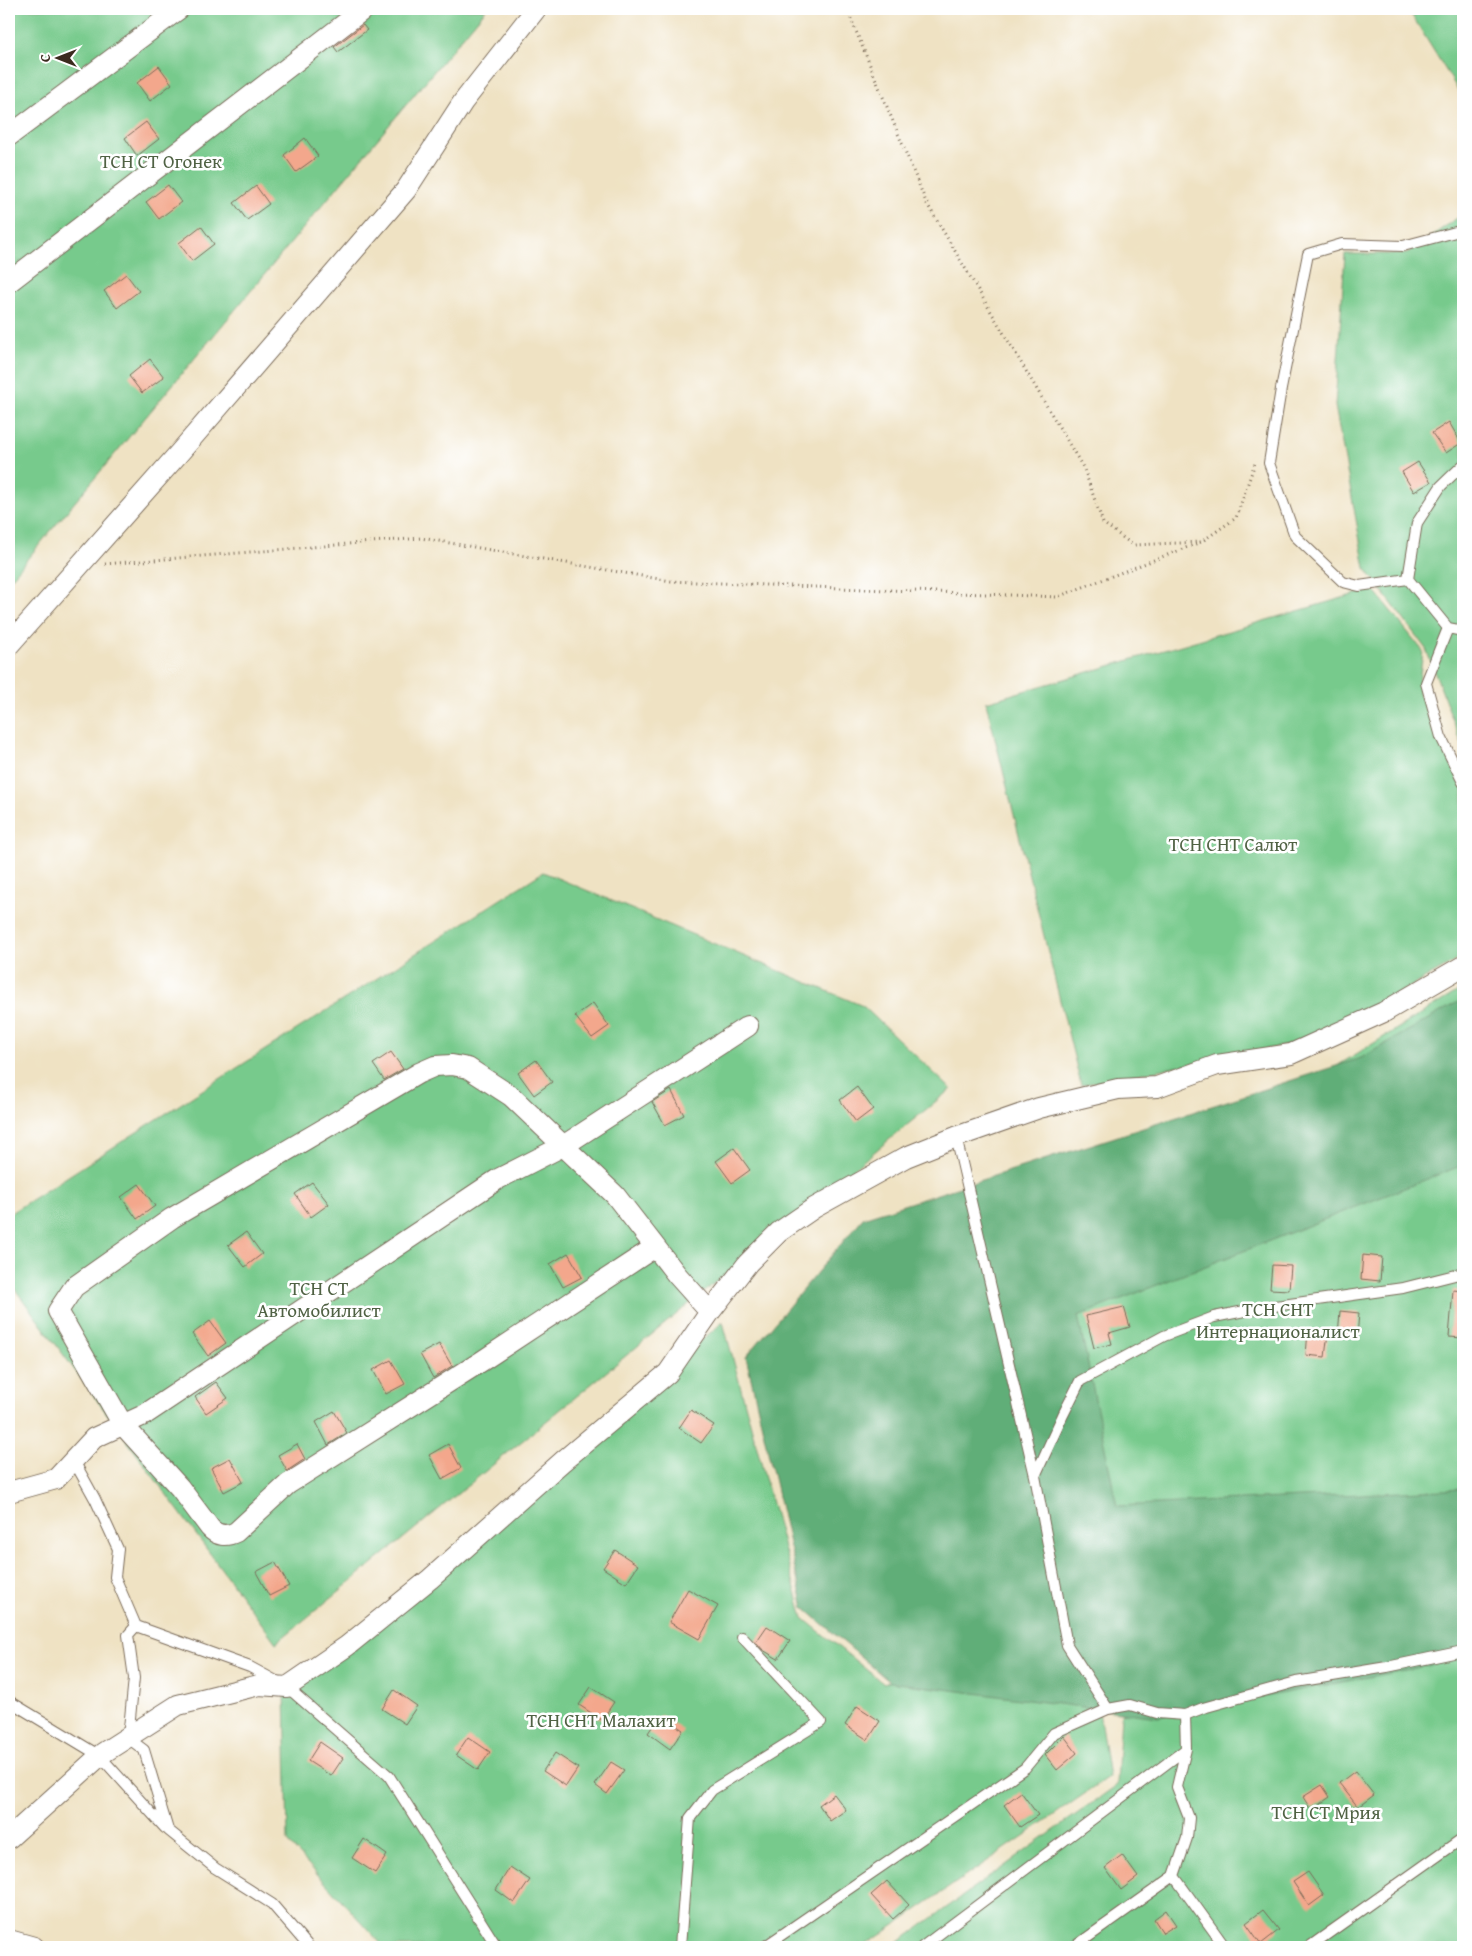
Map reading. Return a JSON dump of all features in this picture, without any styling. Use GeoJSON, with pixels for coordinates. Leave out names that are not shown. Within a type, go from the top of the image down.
{"type":"FeatureCollection","features":[{"type":"Feature","properties":{"kind":"street"},"geometry":{"type":"LineString","coordinates":[[9,136],[179,9]]}},
{"type":"Feature","properties":{"kind":"street"},"geometry":{"type":"LineString","coordinates":[[9,282],[364,9]]}},
{"type":"Feature","properties":{"kind":"street"},"geometry":{"type":"LineString","coordinates":[[9,645],[81,566],[406,190],[464,102],[536,9]]}},
{"type":"Feature","properties":{"kind":"street"},"geometry":{"type":"LineString","coordinates":[[9,1838],[100,1756],[178,1705],[259,1685],[287,1688],[347,1646],[430,1579],[563,1461],[668,1373],[710,1312],[748,1263],[779,1232],[814,1208],[906,1157],[1039,1108],[1118,1089],[1158,1087],[1217,1065],[1291,1054],[1384,1012],[1463,966]]}},
{"type":"Feature","properties":{"kind":"street"},"geometry":{"type":"LineString","coordinates":[[9,1492],[56,1479],[94,1438],[144,1415],[498,1179],[563,1146],[748,1026]]}},
{"type":"Feature","properties":{"kind":"street"},"geometry":{"type":"LineString","coordinates":[[655,1247],[482,1362],[288,1484],[236,1532],[225,1536],[214,1532],[174,1481],[123,1425],[58,1311],[74,1287],[172,1218],[419,1073],[435,1066],[452,1065],[468,1068],[512,1096],[615,1195],[677,1275],[710,1312]]}},
{"type":"Feature","properties":{"kind":"street"},"geometry":{"type":"LineString","coordinates":[[9,1940],[34,1947]]}},
{"type":"Feature","properties":{"kind":"lane"},"geometry":{"type":"LineString","coordinates":[[1408,578],[1359,586],[1343,582],[1295,536],[1269,464],[1281,389],[1308,254],[1342,244],[1403,246],[1463,230]]}},
{"type":"Feature","properties":{"kind":"lane"},"geometry":{"type":"LineString","coordinates":[[1463,465],[1441,486],[1417,524],[1408,578],[1448,628],[1463,631]]}},
{"type":"Feature","properties":{"kind":"lane"},"geometry":{"type":"LineString","coordinates":[[1448,628],[1426,683],[1440,737],[1463,782]]}},
{"type":"Feature","properties":{"kind":"lane"},"geometry":{"type":"LineString","coordinates":[[956,1137],[1035,1476],[1067,1646],[1108,1709]]}},
{"type":"Feature","properties":{"kind":"lane"},"geometry":{"type":"LineString","coordinates":[[1035,1476],[1080,1381],[1164,1336],[1214,1318],[1251,1310],[1403,1288],[1463,1273]]}},
{"type":"Feature","properties":{"kind":"lane"},"geometry":{"type":"LineString","coordinates":[[74,1461],[95,1498],[118,1549],[115,1577],[136,1626],[250,1667],[287,1688],[389,1776],[497,1947]]}},
{"type":"Feature","properties":{"kind":"lane"},"geometry":{"type":"LineString","coordinates":[[136,1626],[128,1635],[134,1678],[128,1738],[144,1750],[168,1830]]}},
{"type":"Feature","properties":{"kind":"lane"},"geometry":{"type":"LineString","coordinates":[[680,1947],[690,1818],[712,1790],[821,1722],[742,1637]]}},
{"type":"Feature","properties":{"kind":"lane"},"geometry":{"type":"LineString","coordinates":[[764,1947],[1024,1768],[1054,1733],[1108,1709],[1130,1705],[1157,1714],[1185,1715],[1203,1708],[1296,1682],[1387,1667],[1463,1650]]}},
{"type":"Feature","properties":{"kind":"lane"},"geometry":{"type":"LineString","coordinates":[[9,1701],[100,1756],[168,1830],[215,1868],[272,1904],[309,1947]]}},
{"type":"Feature","properties":{"kind":"lane"},"geometry":{"type":"LineString","coordinates":[[1074,1947],[1174,1876],[1187,1838],[1189,1818],[1177,1787],[1186,1749],[1185,1715]]}},
{"type":"Feature","properties":{"kind":"lane"},"geometry":{"type":"LineString","coordinates":[[922,1947],[1186,1749]]}},
{"type":"Feature","properties":{"kind":"lane"},"geometry":{"type":"LineString","coordinates":[[1309,1947],[1463,1838]]}},
{"type":"Feature","properties":{"kind":"lane"},"geometry":{"type":"LineString","coordinates":[[1174,1876],[1225,1947]]}},
{"type":"Feature","properties":{"kind":"path"},"geometry":{"type":"LineString","coordinates":[[847,9],[926,202],[1084,469],[1103,523],[1134,545],[1202,542]]}},
{"type":"Feature","properties":{"kind":"path"},"geometry":{"type":"LineString","coordinates":[[81,566],[421,538],[671,581],[1057,597],[1202,542],[1236,518],[1256,460],[1269,464]]}},
{"type":"Feature","properties":{"kind":"green space","name":"ТСН СТ Огонек"},"geometry":{"type":"Polygon","coordinates":[[[9,9],[486,9],[9,581],[9,9]]]}},
{"type":"Feature","properties":{"kind":"green space"},"geometry":{"type":"Polygon","coordinates":[[[1408,9],[1463,9],[1463,98],[1408,9]]]}},
{"type":"Feature","properties":{"kind":"green space"},"geometry":{"type":"Polygon","coordinates":[[[1463,214],[1463,747],[1426,649],[1365,568],[1335,406],[1345,254],[1406,254],[1463,214]]]}},
{"type":"Feature","properties":{"kind":"green space","name":"ТСН СНТ Салют"},"geometry":{"type":"Polygon","coordinates":[[[1373,589],[1423,651],[1418,691],[1463,789],[1463,957],[1374,1007],[1288,1045],[1081,1085],[986,702],[1373,589]]]}},
{"type":"Feature","properties":{"kind":"green space","name":"ТСН СТ Автомобилист"},"geometry":{"type":"Polygon","coordinates":[[[543,872],[863,1006],[951,1089],[276,1643],[9,1281],[9,1214],[543,872]]]}},
{"type":"Feature","properties":{"kind":"green space","name":"ТСН СНТ Интернационалист"},"geometry":{"type":"Polygon","coordinates":[[[1463,988],[1463,1492],[1112,1516],[1023,1260],[1463,988]]]}},
{"type":"Feature","properties":{"kind":"green space"},"geometry":{"type":"Polygon","coordinates":[[[1463,999],[1463,1165],[1078,1316],[1117,1506],[1463,1489],[1463,1659],[1158,1717],[890,1682],[804,1608],[746,1357],[863,1218],[1361,1058],[1463,999]]]}},
{"type":"Feature","properties":{"kind":"green space","name":"ТСН СНТ Малахит"},"geometry":{"type":"Polygon","coordinates":[[[723,1322],[803,1618],[884,1684],[1082,1600],[1109,1777],[863,1947],[384,1947],[288,1842],[285,1692],[723,1322]]]}},
{"type":"Feature","properties":{"kind":"green space","name":"ТСН СТ Мрия"},"geometry":{"type":"Polygon","coordinates":[[[1463,1648],[1463,1947],[892,1947],[1117,1785],[1121,1714],[1463,1648]]]}},
{"type":"Feature","properties":{"kind":"building"},"geometry":{"type":"Polygon","coordinates":[[[363,25],[367,30],[338,52],[334,47],[363,25]]]}},
{"type":"Feature","properties":{"kind":"building"},"geometry":{"type":"Polygon","coordinates":[[[159,66],[172,84],[150,101],[137,83],[159,66]]]}},
{"type":"Feature","properties":{"kind":"building"},"geometry":{"type":"Polygon","coordinates":[[[146,122],[159,139],[137,156],[125,138],[146,122]]]}},
{"type":"Feature","properties":{"kind":"building"},"geometry":{"type":"Polygon","coordinates":[[[305,138],[318,156],[296,172],[284,155],[305,138]]]}},
{"type":"Feature","properties":{"kind":"building"},"geometry":{"type":"Polygon","coordinates":[[[168,185],[181,202],[159,219],[146,202],[168,185]]]}},
{"type":"Feature","properties":{"kind":"building"},"geometry":{"type":"Polygon","coordinates":[[[256,186],[269,204],[247,220],[234,203],[256,186]]]}},
{"type":"Feature","properties":{"kind":"building"},"geometry":{"type":"Polygon","coordinates":[[[201,226],[214,244],[192,261],[179,243],[201,226]]]}},
{"type":"Feature","properties":{"kind":"building"},"geometry":{"type":"Polygon","coordinates":[[[126,274],[139,291],[117,308],[104,291],[126,274]]]}},
{"type":"Feature","properties":{"kind":"building"},"geometry":{"type":"Polygon","coordinates":[[[150,359],[164,377],[142,393],[129,376],[150,359]]]}},
{"type":"Feature","properties":{"kind":"building"},"geometry":{"type":"Polygon","coordinates":[[[1449,422],[1461,443],[1446,453],[1432,433],[1449,422]]]}},
{"type":"Feature","properties":{"kind":"building"},"geometry":{"type":"Polygon","coordinates":[[[1418,462],[1431,482],[1414,492],[1402,472],[1418,462]]]}},
{"type":"Feature","properties":{"kind":"building"},"geometry":{"type":"Polygon","coordinates":[[[593,1003],[609,1026],[592,1038],[575,1016],[593,1003]]]}},
{"type":"Feature","properties":{"kind":"building"},"geometry":{"type":"Polygon","coordinates":[[[391,1052],[403,1069],[384,1080],[373,1064],[391,1052]]]}},
{"type":"Feature","properties":{"kind":"building"},"geometry":{"type":"Polygon","coordinates":[[[536,1060],[552,1082],[534,1095],[518,1073],[536,1060]]]}},
{"type":"Feature","properties":{"kind":"building"},"geometry":{"type":"Polygon","coordinates":[[[857,1087],[873,1109],[856,1122],[840,1100],[857,1087]]]}},
{"type":"Feature","properties":{"kind":"building"},"geometry":{"type":"Polygon","coordinates":[[[671,1090],[684,1115],[665,1125],[652,1102],[671,1090]]]}},
{"type":"Feature","properties":{"kind":"building"},"geometry":{"type":"Polygon","coordinates":[[[734,1148],[750,1170],[732,1183],[716,1161],[734,1148]]]}},
{"type":"Feature","properties":{"kind":"building"},"geometry":{"type":"Polygon","coordinates":[[[312,1182],[329,1204],[311,1217],[295,1194],[312,1182]]]}},
{"type":"Feature","properties":{"kind":"building"},"geometry":{"type":"Polygon","coordinates":[[[139,1184],[155,1206],[137,1219],[121,1197],[139,1184]]]}},
{"type":"Feature","properties":{"kind":"building"},"geometry":{"type":"Polygon","coordinates":[[[246,1232],[262,1254],[245,1267],[228,1245],[246,1232]]]}},
{"type":"Feature","properties":{"kind":"building"},"geometry":{"type":"Polygon","coordinates":[[[568,1253],[582,1277],[563,1287],[550,1264],[568,1253]]]}},
{"type":"Feature","properties":{"kind":"building"},"geometry":{"type":"Polygon","coordinates":[[[1363,1255],[1382,1257],[1380,1281],[1361,1279],[1363,1255]]]}},
{"type":"Feature","properties":{"kind":"building"},"geometry":{"type":"Polygon","coordinates":[[[1272,1265],[1291,1266],[1289,1290],[1270,1289],[1272,1265]]]}},
{"type":"Feature","properties":{"kind":"building"},"geometry":{"type":"Polygon","coordinates":[[[1453,1290],[1463,1291],[1463,1338],[1449,1337],[1453,1290]]]}},
{"type":"Feature","properties":{"kind":"building"},"geometry":{"type":"Polygon","coordinates":[[[1124,1307],[1130,1327],[1109,1333],[1112,1344],[1094,1348],[1086,1316],[1124,1307]]]}},
{"type":"Feature","properties":{"kind":"building"},"geometry":{"type":"Polygon","coordinates":[[[1340,1311],[1359,1313],[1357,1337],[1338,1335],[1340,1311]]]}},
{"type":"Feature","properties":{"kind":"building"},"geometry":{"type":"Polygon","coordinates":[[[210,1321],[226,1343],[208,1356],[192,1334],[210,1321]]]}},
{"type":"Feature","properties":{"kind":"building"},"geometry":{"type":"Polygon","coordinates":[[[1308,1331],[1328,1333],[1325,1357],[1306,1355],[1308,1331]]]}},
{"type":"Feature","properties":{"kind":"building"},"geometry":{"type":"Polygon","coordinates":[[[439,1344],[452,1366],[433,1378],[420,1354],[439,1344]]]}},
{"type":"Feature","properties":{"kind":"building"},"geometry":{"type":"Polygon","coordinates":[[[391,1360],[405,1384],[386,1394],[373,1370],[391,1360]]]}},
{"type":"Feature","properties":{"kind":"building"},"geometry":{"type":"Polygon","coordinates":[[[216,1382],[228,1398],[206,1413],[195,1397],[216,1382]]]}},
{"type":"Feature","properties":{"kind":"building"},"geometry":{"type":"Polygon","coordinates":[[[691,1410],[714,1425],[701,1443],[679,1428],[691,1410]]]}},
{"type":"Feature","properties":{"kind":"building"},"geometry":{"type":"Polygon","coordinates":[[[334,1411],[347,1433],[328,1445],[316,1422],[334,1411]]]}},
{"type":"Feature","properties":{"kind":"building"},"geometry":{"type":"Polygon","coordinates":[[[297,1444],[305,1459],[287,1471],[278,1455],[297,1444]]]}},
{"type":"Feature","properties":{"kind":"building"},"geometry":{"type":"Polygon","coordinates":[[[448,1444],[461,1468],[442,1479],[429,1455],[448,1444]]]}},
{"type":"Feature","properties":{"kind":"building"},"geometry":{"type":"Polygon","coordinates":[[[230,1458],[243,1482],[224,1492],[211,1468],[230,1458]]]}},
{"type":"Feature","properties":{"kind":"building"},"geometry":{"type":"Polygon","coordinates":[[[615,1550],[638,1565],[626,1583],[603,1568],[615,1550]]]}},
{"type":"Feature","properties":{"kind":"building"},"geometry":{"type":"Polygon","coordinates":[[[275,1562],[289,1586],[269,1596],[256,1572],[275,1562]]]}},
{"type":"Feature","properties":{"kind":"building"},"geometry":{"type":"Polygon","coordinates":[[[688,1589],[718,1606],[699,1639],[669,1622],[688,1589]]]}},
{"type":"Feature","properties":{"kind":"building"},"geometry":{"type":"Polygon","coordinates":[[[767,1626],[790,1641],[778,1659],[763,1650],[756,1642],[767,1626]]]}},
{"type":"Feature","properties":{"kind":"building"},"geometry":{"type":"Polygon","coordinates":[[[591,1687],[614,1702],[602,1720],[579,1705],[591,1687]]]}},
{"type":"Feature","properties":{"kind":"building"},"geometry":{"type":"Polygon","coordinates":[[[394,1690],[417,1706],[405,1724],[382,1709],[394,1690]]]}},
{"type":"Feature","properties":{"kind":"building"},"geometry":{"type":"Polygon","coordinates":[[[857,1706],[880,1721],[868,1740],[845,1725],[857,1706]]]}},
{"type":"Feature","properties":{"kind":"building"},"geometry":{"type":"Polygon","coordinates":[[[660,1715],[683,1730],[670,1749],[648,1733],[660,1715]]]}},
{"type":"Feature","properties":{"kind":"building"},"geometry":{"type":"Polygon","coordinates":[[[1064,1736],[1077,1753],[1057,1770],[1045,1755],[1064,1736]]]}},
{"type":"Feature","properties":{"kind":"building"},"geometry":{"type":"Polygon","coordinates":[[[468,1737],[490,1752],[478,1770],[456,1755],[468,1737]]]}},
{"type":"Feature","properties":{"kind":"building"},"geometry":{"type":"Polygon","coordinates":[[[320,1742],[343,1758],[331,1776],[308,1761],[320,1742]]]}},
{"type":"Feature","properties":{"kind":"building"},"geometry":{"type":"Polygon","coordinates":[[[555,1753],[578,1768],[566,1786],[543,1771],[555,1753]]]}},
{"type":"Feature","properties":{"kind":"building"},"geometry":{"type":"Polygon","coordinates":[[[611,1762],[624,1770],[607,1794],[595,1785],[611,1762]]]}},
{"type":"Feature","properties":{"kind":"building"},"geometry":{"type":"Polygon","coordinates":[[[1355,1771],[1374,1795],[1358,1807],[1339,1783],[1355,1771]]]}},
{"type":"Feature","properties":{"kind":"building"},"geometry":{"type":"Polygon","coordinates":[[[1322,1785],[1330,1797],[1311,1810],[1303,1797],[1322,1785]]]}},
{"type":"Feature","properties":{"kind":"building"},"geometry":{"type":"Polygon","coordinates":[[[1021,1792],[1038,1815],[1020,1827],[1004,1805],[1021,1792]]]}},
{"type":"Feature","properties":{"kind":"building"},"geometry":{"type":"Polygon","coordinates":[[[834,1794],[846,1810],[830,1821],[819,1805],[834,1794]]]}},
{"type":"Feature","properties":{"kind":"building"},"geometry":{"type":"Polygon","coordinates":[[[364,1839],[387,1855],[375,1873],[352,1858],[364,1839]]]}},
{"type":"Feature","properties":{"kind":"building"},"geometry":{"type":"Polygon","coordinates":[[[1122,1855],[1138,1877],[1121,1890],[1105,1868],[1122,1855]]]}},
{"type":"Feature","properties":{"kind":"building"},"geometry":{"type":"Polygon","coordinates":[[[510,1867],[530,1880],[514,1903],[496,1890],[510,1867]]]}},
{"type":"Feature","properties":{"kind":"building"},"geometry":{"type":"Polygon","coordinates":[[[1308,1872],[1324,1895],[1309,1906],[1293,1882],[1308,1872]]]}},
{"type":"Feature","properties":{"kind":"building"},"geometry":{"type":"Polygon","coordinates":[[[887,1881],[909,1905],[893,1919],[871,1895],[887,1881]]]}},
{"type":"Feature","properties":{"kind":"building"},"geometry":{"type":"Polygon","coordinates":[[[1166,1910],[1176,1925],[1163,1933],[1154,1919],[1166,1910]]]}},
{"type":"Feature","properties":{"kind":"building"},"geometry":{"type":"Polygon","coordinates":[[[1263,1910],[1279,1930],[1261,1944],[1246,1923],[1263,1910]]]}}]}
